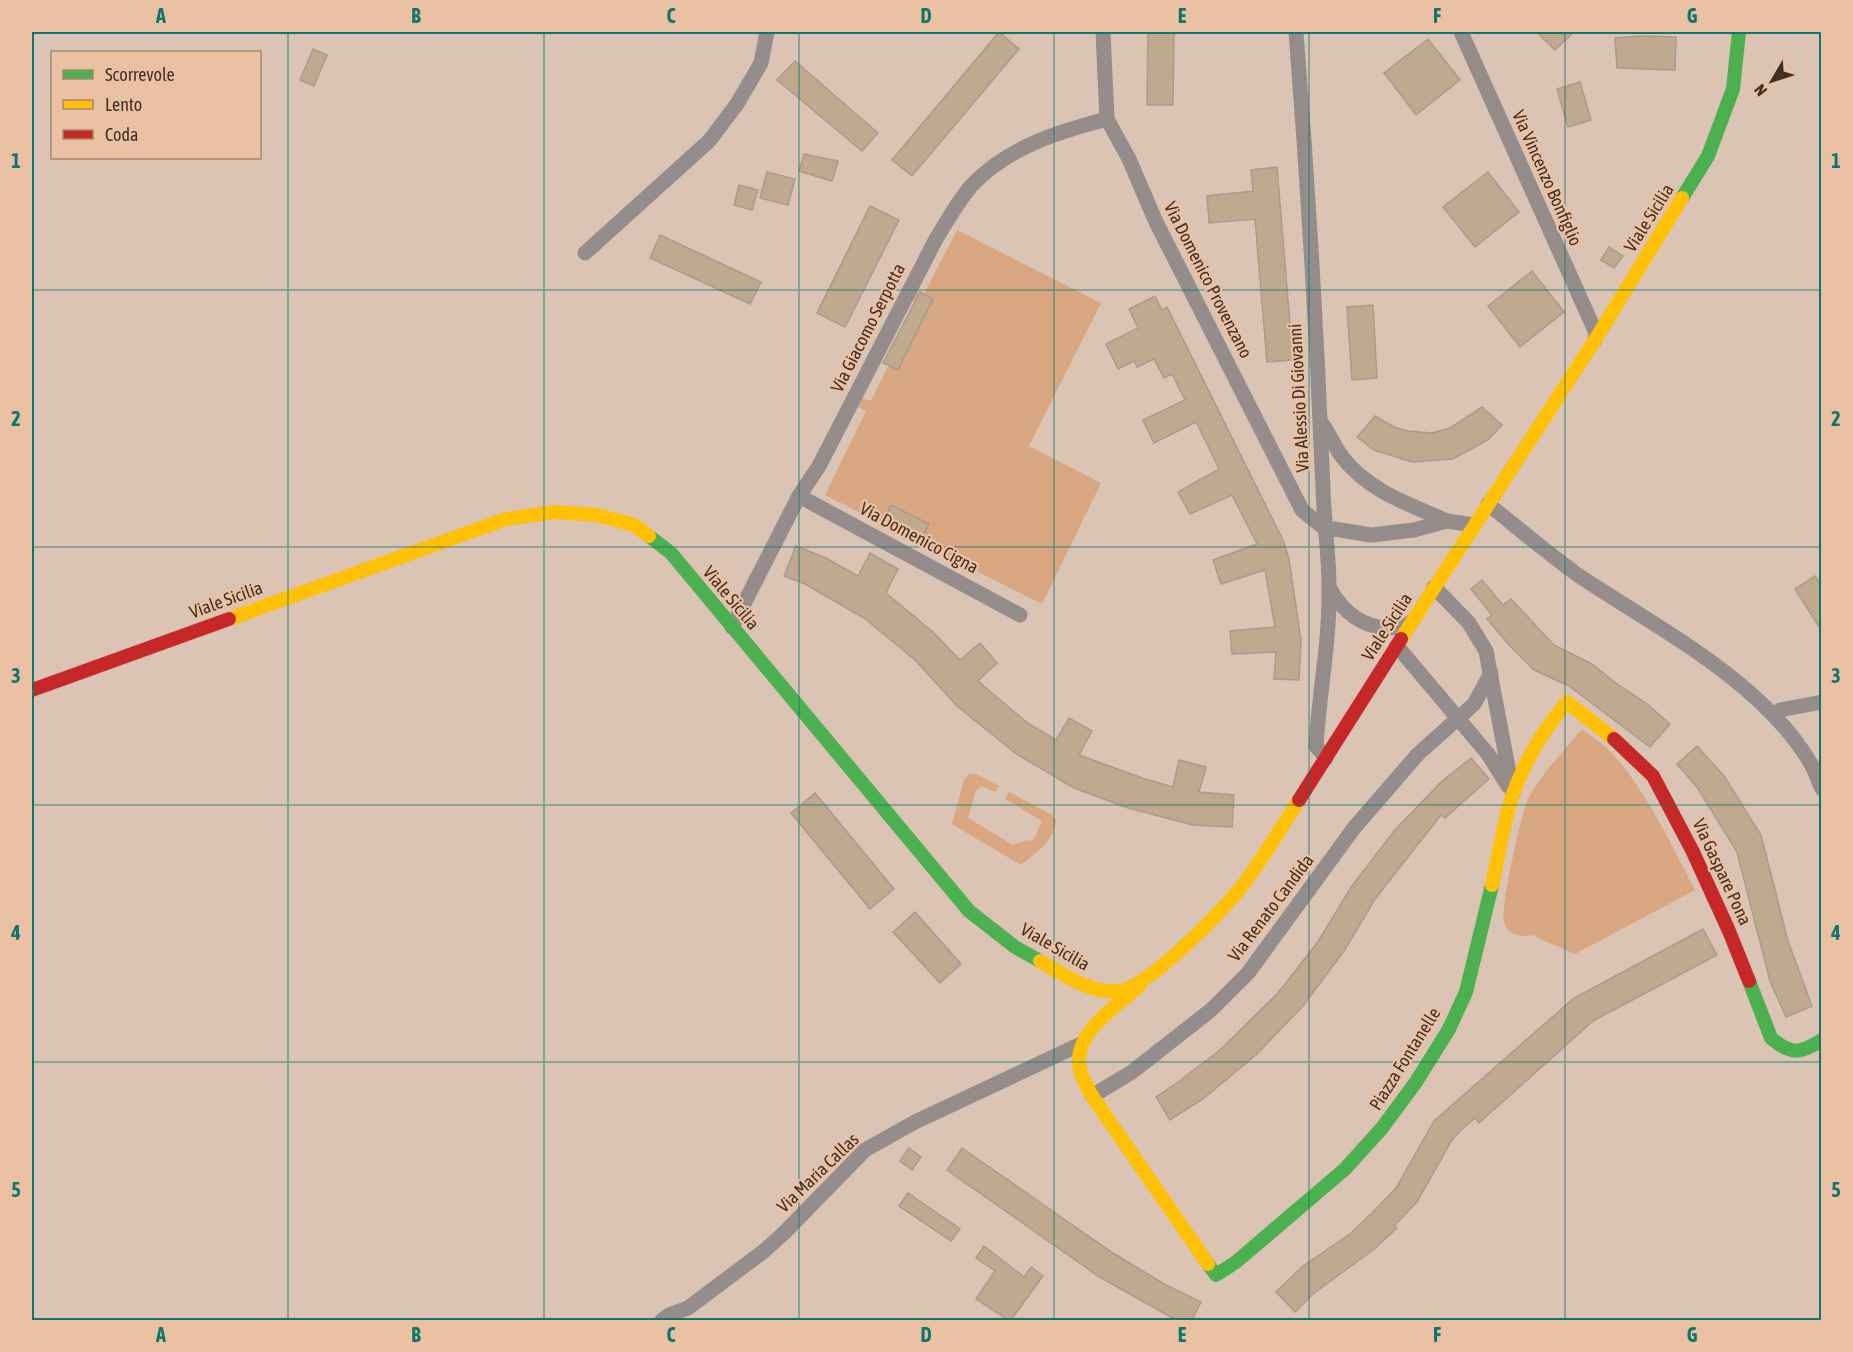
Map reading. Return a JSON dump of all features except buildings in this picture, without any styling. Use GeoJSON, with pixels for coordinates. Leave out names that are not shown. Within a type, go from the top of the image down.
{"type":"FeatureCollection","features":[{"type":"Feature","properties":{"kind":"street"},"geometry":{"type":"LineString","coordinates":[[585,253],[709,141],[737,104],[761,63],[767,32]]}},
{"type":"Feature","properties":{"kind":"street","name":"Via Domenico Provenzano"},"geometry":{"type":"LineString","coordinates":[[1103,32],[1107,119],[1129,159],[1156,222],[1302,510],[1329,528]]}},
{"type":"Feature","properties":{"kind":"street","name":"Via Alessio Di Giovanni"},"geometry":{"type":"LineString","coordinates":[[1296,32],[1306,158],[1320,422],[1329,528],[1326,653],[1316,746],[1326,758]]}},
{"type":"Feature","properties":{"kind":"street","name":"Via Vincenzo Bonfiglio"},"geometry":{"type":"LineString","coordinates":[[1461,32],[1596,333],[1595,340]]}},
{"type":"Feature","properties":{"kind":"street","name":"Viale Sicilia"},"geometry":{"type":"LineString","coordinates":[[32,690],[506,519],[555,512],[597,515],[634,525],[671,553],[969,911],[1015,946],[1056,971],[1095,989],[1120,991],[1144,981],[1178,953],[1238,891],[1326,758],[1595,340],[1708,156],[1733,89],[1739,32]]}},
{"type":"Feature","properties":{"kind":"street","name":"Via Giacomo Serpotta"},"geometry":{"type":"LineString","coordinates":[[732,627],[799,496],[819,466],[936,239],[971,187],[990,168],[1009,154],[1063,130],[1107,119]]}},
{"type":"Feature","properties":{"kind":"street"},"geometry":{"type":"LineString","coordinates":[[1320,422],[1341,456],[1364,480],[1392,497],[1447,521],[1474,525]]}},
{"type":"Feature","properties":{"kind":"street","name":"Via Domenico Cigna"},"geometry":{"type":"LineString","coordinates":[[799,496],[1020,615]]}},
{"type":"Feature","properties":{"kind":"street"},"geometry":{"type":"LineString","coordinates":[[1488,504],[1576,573],[1716,666],[1775,716],[1812,765],[1821,789]]}},
{"type":"Feature","properties":{"kind":"street"},"geometry":{"type":"LineString","coordinates":[[1329,528],[1371,535],[1414,530],[1447,521]]}},
{"type":"Feature","properties":{"kind":"street"},"geometry":{"type":"LineString","coordinates":[[1329,587],[1343,609],[1376,627],[1397,628],[1408,625],[1415,618]]}},
{"type":"Feature","properties":{"kind":"street"},"geometry":{"type":"LineString","coordinates":[[1434,587],[1469,623],[1486,651],[1513,794]]}},
{"type":"Feature","properties":{"kind":"street"},"geometry":{"type":"LineString","coordinates":[[1396,646],[1488,754],[1513,794]]}},
{"type":"Feature","properties":{"kind":"street","name":"Via Renato Candida"},"geometry":{"type":"LineString","coordinates":[[1092,1096],[1132,1072],[1211,1010],[1248,973],[1383,793],[1418,754],[1474,704],[1491,673]]}},
{"type":"Feature","properties":{"kind":"street","name":"Piazza Fontanelle"},"geometry":{"type":"LineString","coordinates":[[1092,1096],[1216,1275],[1236,1262],[1345,1169],[1382,1128],[1416,1082],[1449,1029],[1466,992],[1513,794],[1544,732],[1567,702]]}},
{"type":"Feature","properties":{"kind":"street","name":"Via Gaspare Pona"},"geometry":{"type":"LineString","coordinates":[[1567,702],[1607,732],[1653,776],[1729,931],[1771,1038],[1783,1048],[1798,1052],[1810,1048],[1821,1040]]}},
{"type":"Feature","properties":{"kind":"street"},"geometry":{"type":"LineString","coordinates":[[1775,716],[1780,710],[1821,702]]}},
{"type":"Feature","properties":{"kind":"street"},"geometry":{"type":"LineString","coordinates":[[1092,1096],[1080,1072],[1078,1058],[1081,1044],[1095,1026],[1144,981]]}},
{"type":"Feature","properties":{"kind":"street","name":"Via Maria Callas"},"geometry":{"type":"LineString","coordinates":[[662,1320],[688,1308],[764,1251],[865,1150],[915,1122],[1081,1044]]}},
{"type":"Feature","properties":{"kind":"shaded area"},"geometry":{"type":"Polygon","coordinates":[[[957,230],[1101,303],[1029,446],[1101,483],[1042,604],[825,495],[866,411],[858,407],[862,398],[871,401],[919,303],[911,300],[916,291],[924,294],[957,230]]]}},
{"type":"Feature","properties":{"kind":"shaded area"},"geometry":{"type":"Polygon","coordinates":[[[1582,729],[1608,749],[1633,779],[1656,816],[1695,890],[1575,954],[1534,935],[1520,936],[1512,933],[1504,922],[1504,913],[1512,861],[1528,799],[1546,772],[1582,729]]]}},
{"type":"Feature","properties":{"kind":"shaded area"},"geometry":{"type":"Polygon","coordinates":[[[969,774],[976,774],[999,786],[995,792],[982,786],[976,790],[968,818],[1013,845],[1027,840],[1033,841],[1042,821],[1005,799],[1009,792],[1052,815],[1056,820],[1048,840],[1021,865],[952,824],[964,780],[969,774]]]}},
{"type":"Feature","properties":{"kind":"traffic: fast"},"geometry":{"type":"LineString","coordinates":[[1682,198],[1708,156],[1733,89],[1739,32]]}},
{"type":"Feature","properties":{"kind":"traffic: fast"},"geometry":{"type":"LineString","coordinates":[[649,536],[671,553],[969,911],[1015,947],[1040,961]]}},
{"type":"Feature","properties":{"kind":"traffic: fast"},"geometry":{"type":"LineString","coordinates":[[1208,1264],[1216,1275],[1236,1262],[1345,1169],[1382,1128],[1416,1082],[1449,1029],[1466,992],[1492,885]]}},
{"type":"Feature","properties":{"kind":"traffic: fast"},"geometry":{"type":"LineString","coordinates":[[1749,981],[1771,1038],[1784,1047],[1796,1051],[1808,1048],[1822,1040]]}},
{"type":"Feature","properties":{"kind":"traffic: slow"},"geometry":{"type":"LineString","coordinates":[[1401,639],[1595,340],[1682,198]]}},
{"type":"Feature","properties":{"kind":"traffic: slow"},"geometry":{"type":"LineString","coordinates":[[229,619],[506,519],[555,512],[597,515],[634,525],[649,536]]}},
{"type":"Feature","properties":{"kind":"traffic: slow"},"geometry":{"type":"LineString","coordinates":[[1492,885],[1506,816],[1518,781],[1536,745],[1567,702],[1614,739]]}},
{"type":"Feature","properties":{"kind":"traffic: slow"},"geometry":{"type":"LineString","coordinates":[[1040,961],[1078,982],[1099,990],[1120,991],[1148,977],[1200,932],[1238,891],[1299,800]]}},
{"type":"Feature","properties":{"kind":"traffic: slow"},"geometry":{"type":"LineString","coordinates":[[1139,986],[1108,1012],[1089,1033],[1082,1045],[1079,1057],[1080,1070],[1092,1096],[1208,1264]]}},
{"type":"Feature","properties":{"kind":"traffic: jam"},"geometry":{"type":"LineString","coordinates":[[32,690],[229,619]]}},
{"type":"Feature","properties":{"kind":"traffic: jam"},"geometry":{"type":"LineString","coordinates":[[1299,800],[1401,639]]}},
{"type":"Feature","properties":{"kind":"traffic: jam"},"geometry":{"type":"LineString","coordinates":[[1614,739],[1653,776],[1693,852],[1749,981]]}}]}
